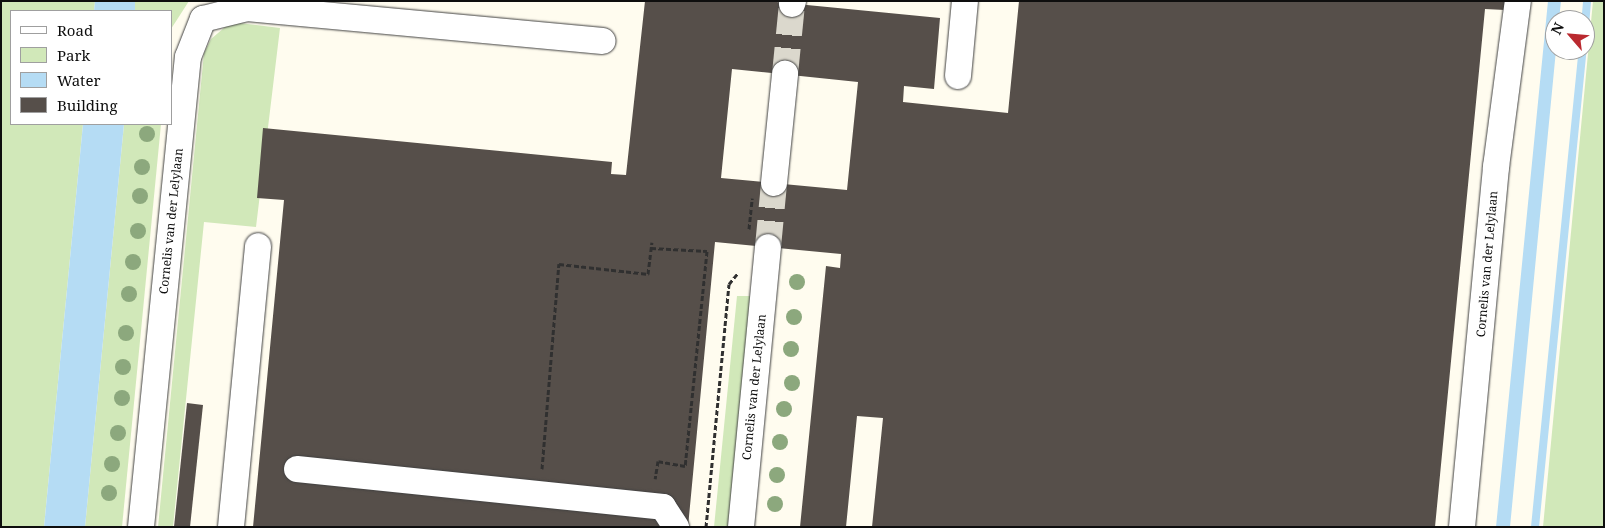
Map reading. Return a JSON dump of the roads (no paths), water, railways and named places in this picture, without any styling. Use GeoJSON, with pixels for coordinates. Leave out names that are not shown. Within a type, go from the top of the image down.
{"type":"FeatureCollection","features":[{"type":"Feature","properties":{"kind":"street"},"geometry":{"type":"LineString","coordinates":[[958,76],[965,1]]}},
{"type":"Feature","properties":{"kind":"street","name":"Cornelis van der Lelylaan"},"geometry":{"type":"LineString","coordinates":[[1462,527],[1496,167],[1518,1]]}},
{"type":"Feature","properties":{"kind":"street","name":"Cornelis van der Lelylaan"},"geometry":{"type":"LineString","coordinates":[[140,527],[188,57],[203,19],[247,8],[602,41]]}},
{"type":"Feature","properties":{"kind":"street"},"geometry":{"type":"LineString","coordinates":[[774,183],[785,74]]}},
{"type":"Feature","properties":{"kind":"street"},"geometry":{"type":"LineString","coordinates":[[231,527],[258,246]]}},
{"type":"Feature","properties":{"kind":"street","name":"Cornelis van der Lelylaan"},"geometry":{"type":"LineString","coordinates":[[741,527],[768,247]]}},
{"type":"Feature","properties":{"kind":"street"},"geometry":{"type":"LineString","coordinates":[[297,469],[663,507],[676,527]]}},
{"type":"Feature","properties":{"kind":"water"},"geometry":{"type":"Polygon","coordinates":[[[95,1],[135,1],[135,10],[94,10],[95,1]]]}},
{"type":"Feature","properties":{"kind":"water"},"geometry":{"type":"Polygon","coordinates":[[[1548,1],[1561,1],[1560,10],[1547,10],[1548,1]]]}},
{"type":"Feature","properties":{"kind":"water"},"geometry":{"type":"Polygon","coordinates":[[[1545,31],[1545,60],[1555,60],[1510,527],[1496,527],[1545,31]]]}},
{"type":"Feature","properties":{"kind":"water"},"geometry":{"type":"Polygon","coordinates":[[[83,125],[124,125],[85,527],[44,527],[83,125]]]}},
{"type":"Feature","properties":{"kind":"waterway"},"geometry":{"type":"LineString","coordinates":[[1586,10],[1587,1]]}},
{"type":"Feature","properties":{"kind":"waterway"},"geometry":{"type":"LineString","coordinates":[[1535,527],[1582,60]]}},
{"type":"Feature","properties":{"kind":"tunnel"},"geometry":{"type":"LineString","coordinates":[[785,74],[792,4]]}},
{"type":"Feature","properties":{"kind":"tunnel"},"geometry":{"type":"LineString","coordinates":[[768,247],[774,183]]}}]}
